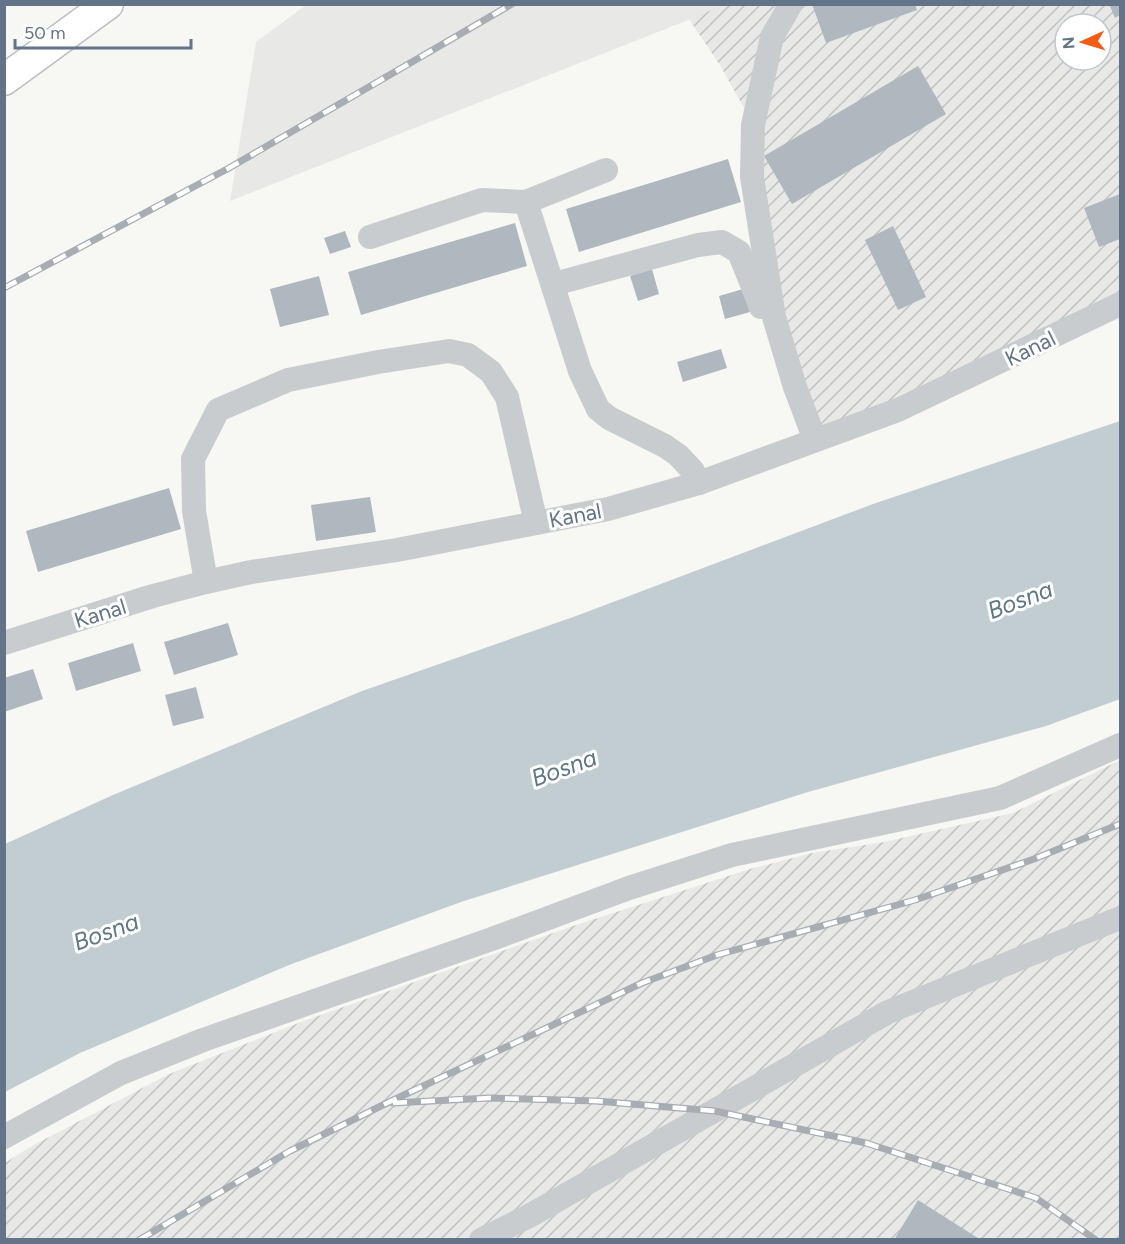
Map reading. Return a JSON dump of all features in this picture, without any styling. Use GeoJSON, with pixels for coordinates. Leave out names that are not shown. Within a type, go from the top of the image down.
{"type":"FeatureCollection","features":[{"type":"Feature","properties":{"kind":"main road"},"geometry":{"type":"LineString","coordinates":[[4,80],[108,4]]}},
{"type":"Feature","properties":{"kind":"street"},"geometry":{"type":"LineString","coordinates":[[791,4],[772,37],[753,124],[752,177],[774,318],[795,387],[815,440]]}},
{"type":"Feature","properties":{"kind":"street"},"geometry":{"type":"LineString","coordinates":[[370,237],[482,200],[526,202],[606,170]]}},
{"type":"Feature","properties":{"kind":"street"},"geometry":{"type":"LineString","coordinates":[[526,202],[580,371],[598,409],[609,418],[678,454],[693,471],[699,483]]}},
{"type":"Feature","properties":{"kind":"street"},"geometry":{"type":"LineString","coordinates":[[554,284],[698,245],[722,242],[739,252],[764,313],[774,318]]}},
{"type":"Feature","properties":{"kind":"street","name":"Kanal"},"geometry":{"type":"LineString","coordinates":[[4,643],[206,582],[251,572],[397,550],[608,509],[699,483],[898,410],[1120,304]]}},
{"type":"Feature","properties":{"kind":"street"},"geometry":{"type":"LineString","coordinates":[[206,582],[194,511],[193,459],[218,410],[288,380],[378,362],[449,351],[468,356],[491,372],[507,397],[536,523]]}},
{"type":"Feature","properties":{"kind":"street"},"geometry":{"type":"LineString","coordinates":[[4,1137],[121,1073],[629,888],[732,855],[1000,798],[1120,745]]}},
{"type":"Feature","properties":{"kind":"street"},"geometry":{"type":"LineString","coordinates":[[481,1239],[529,1216],[888,1012],[1120,918]]}},
{"type":"Feature","properties":{"kind":"shaded area"},"geometry":{"type":"Polygon","coordinates":[[[727,4],[1120,5],[1120,304],[815,440],[795,387],[753,124],[721,67],[689,19],[727,4]]]}},
{"type":"Feature","properties":{"kind":"shaded area"},"geometry":{"type":"Polygon","coordinates":[[[306,5],[726,5],[230,201],[256,42],[306,5]]]}},
{"type":"Feature","properties":{"kind":"shaded area"},"geometry":{"type":"Polygon","coordinates":[[[1120,760],[1120,1239],[5,1240],[5,1163],[30,1147],[169,1074],[301,1022],[573,926],[750,869],[812,853],[884,842],[1013,813],[1120,760]]]}},
{"type":"Feature","properties":{"kind":"water","name":"Bosna"},"geometry":{"type":"Polygon","coordinates":[[[1120,421],[1120,699],[1046,726],[808,792],[461,902],[289,965],[80,1053],[5,1092],[5,844],[113,795],[362,691],[576,616],[873,504],[1120,421]]]}},
{"type":"Feature","properties":{"kind":"building"},"geometry":{"type":"Polygon","coordinates":[[[812,4],[915,4],[917,10],[826,43],[812,4]]]}},
{"type":"Feature","properties":{"kind":"building"},"geometry":{"type":"Polygon","coordinates":[[[1109,4],[1120,4],[1120,15],[1115,18],[1109,4]]]}},
{"type":"Feature","properties":{"kind":"building"},"geometry":{"type":"Polygon","coordinates":[[[918,66],[946,114],[792,204],[764,156],[918,66]]]}},
{"type":"Feature","properties":{"kind":"building"},"geometry":{"type":"Polygon","coordinates":[[[728,159],[741,202],[579,252],[566,209],[728,159]]]}},
{"type":"Feature","properties":{"kind":"building"},"geometry":{"type":"Polygon","coordinates":[[[1120,194],[1120,239],[1099,247],[1084,208],[1120,194]]]}},
{"type":"Feature","properties":{"kind":"building"},"geometry":{"type":"Polygon","coordinates":[[[515,223],[527,266],[361,315],[348,272],[515,223]]]}},
{"type":"Feature","properties":{"kind":"building"},"geometry":{"type":"Polygon","coordinates":[[[893,226],[926,297],[898,310],[865,240],[893,226]]]}},
{"type":"Feature","properties":{"kind":"building"},"geometry":{"type":"Polygon","coordinates":[[[345,231],[351,247],[330,254],[324,238],[345,231]]]}},
{"type":"Feature","properties":{"kind":"building"},"geometry":{"type":"Polygon","coordinates":[[[652,269],[659,294],[638,301],[630,276],[652,269]]]}},
{"type":"Feature","properties":{"kind":"building"},"geometry":{"type":"Polygon","coordinates":[[[319,276],[329,315],[280,327],[270,289],[319,276]]]}},
{"type":"Feature","properties":{"kind":"building"},"geometry":{"type":"Polygon","coordinates":[[[743,289],[750,312],[725,319],[719,296],[743,289]]]}},
{"type":"Feature","properties":{"kind":"building"},"geometry":{"type":"Polygon","coordinates":[[[721,349],[727,368],[683,382],[677,362],[721,349]]]}},
{"type":"Feature","properties":{"kind":"building"},"geometry":{"type":"Polygon","coordinates":[[[169,488],[181,529],[38,572],[26,531],[169,488]]]}},
{"type":"Feature","properties":{"kind":"building"},"geometry":{"type":"Polygon","coordinates":[[[370,497],[376,532],[316,541],[311,505],[370,497]]]}},
{"type":"Feature","properties":{"kind":"building"},"geometry":{"type":"Polygon","coordinates":[[[228,623],[238,655],[174,675],[164,642],[228,623]]]}},
{"type":"Feature","properties":{"kind":"building"},"geometry":{"type":"Polygon","coordinates":[[[133,643],[141,671],[76,691],[68,663],[133,643]]]}},
{"type":"Feature","properties":{"kind":"building"},"geometry":{"type":"Polygon","coordinates":[[[33,669],[43,699],[4,712],[4,678],[33,669]]]}},
{"type":"Feature","properties":{"kind":"building"},"geometry":{"type":"Polygon","coordinates":[[[196,687],[204,718],[173,726],[165,695],[196,687]]]}},
{"type":"Feature","properties":{"kind":"building"},"geometry":{"type":"Polygon","coordinates":[[[918,1200],[981,1240],[894,1240],[918,1200]]]}},
{"type":"Feature","properties":{"kind":"railway"},"geometry":{"type":"LineString","coordinates":[[4,288],[229,168],[512,4]]}},
{"type":"Feature","properties":{"kind":"railway"},"geometry":{"type":"LineString","coordinates":[[139,1240],[290,1151],[642,983],[717,955],[915,900],[1034,859],[1120,824]]}},
{"type":"Feature","properties":{"kind":"railway"},"geometry":{"type":"LineString","coordinates":[[393,1103],[489,1098],[596,1101],[715,1111],[866,1143],[1036,1198],[1096,1240]]}}]}
